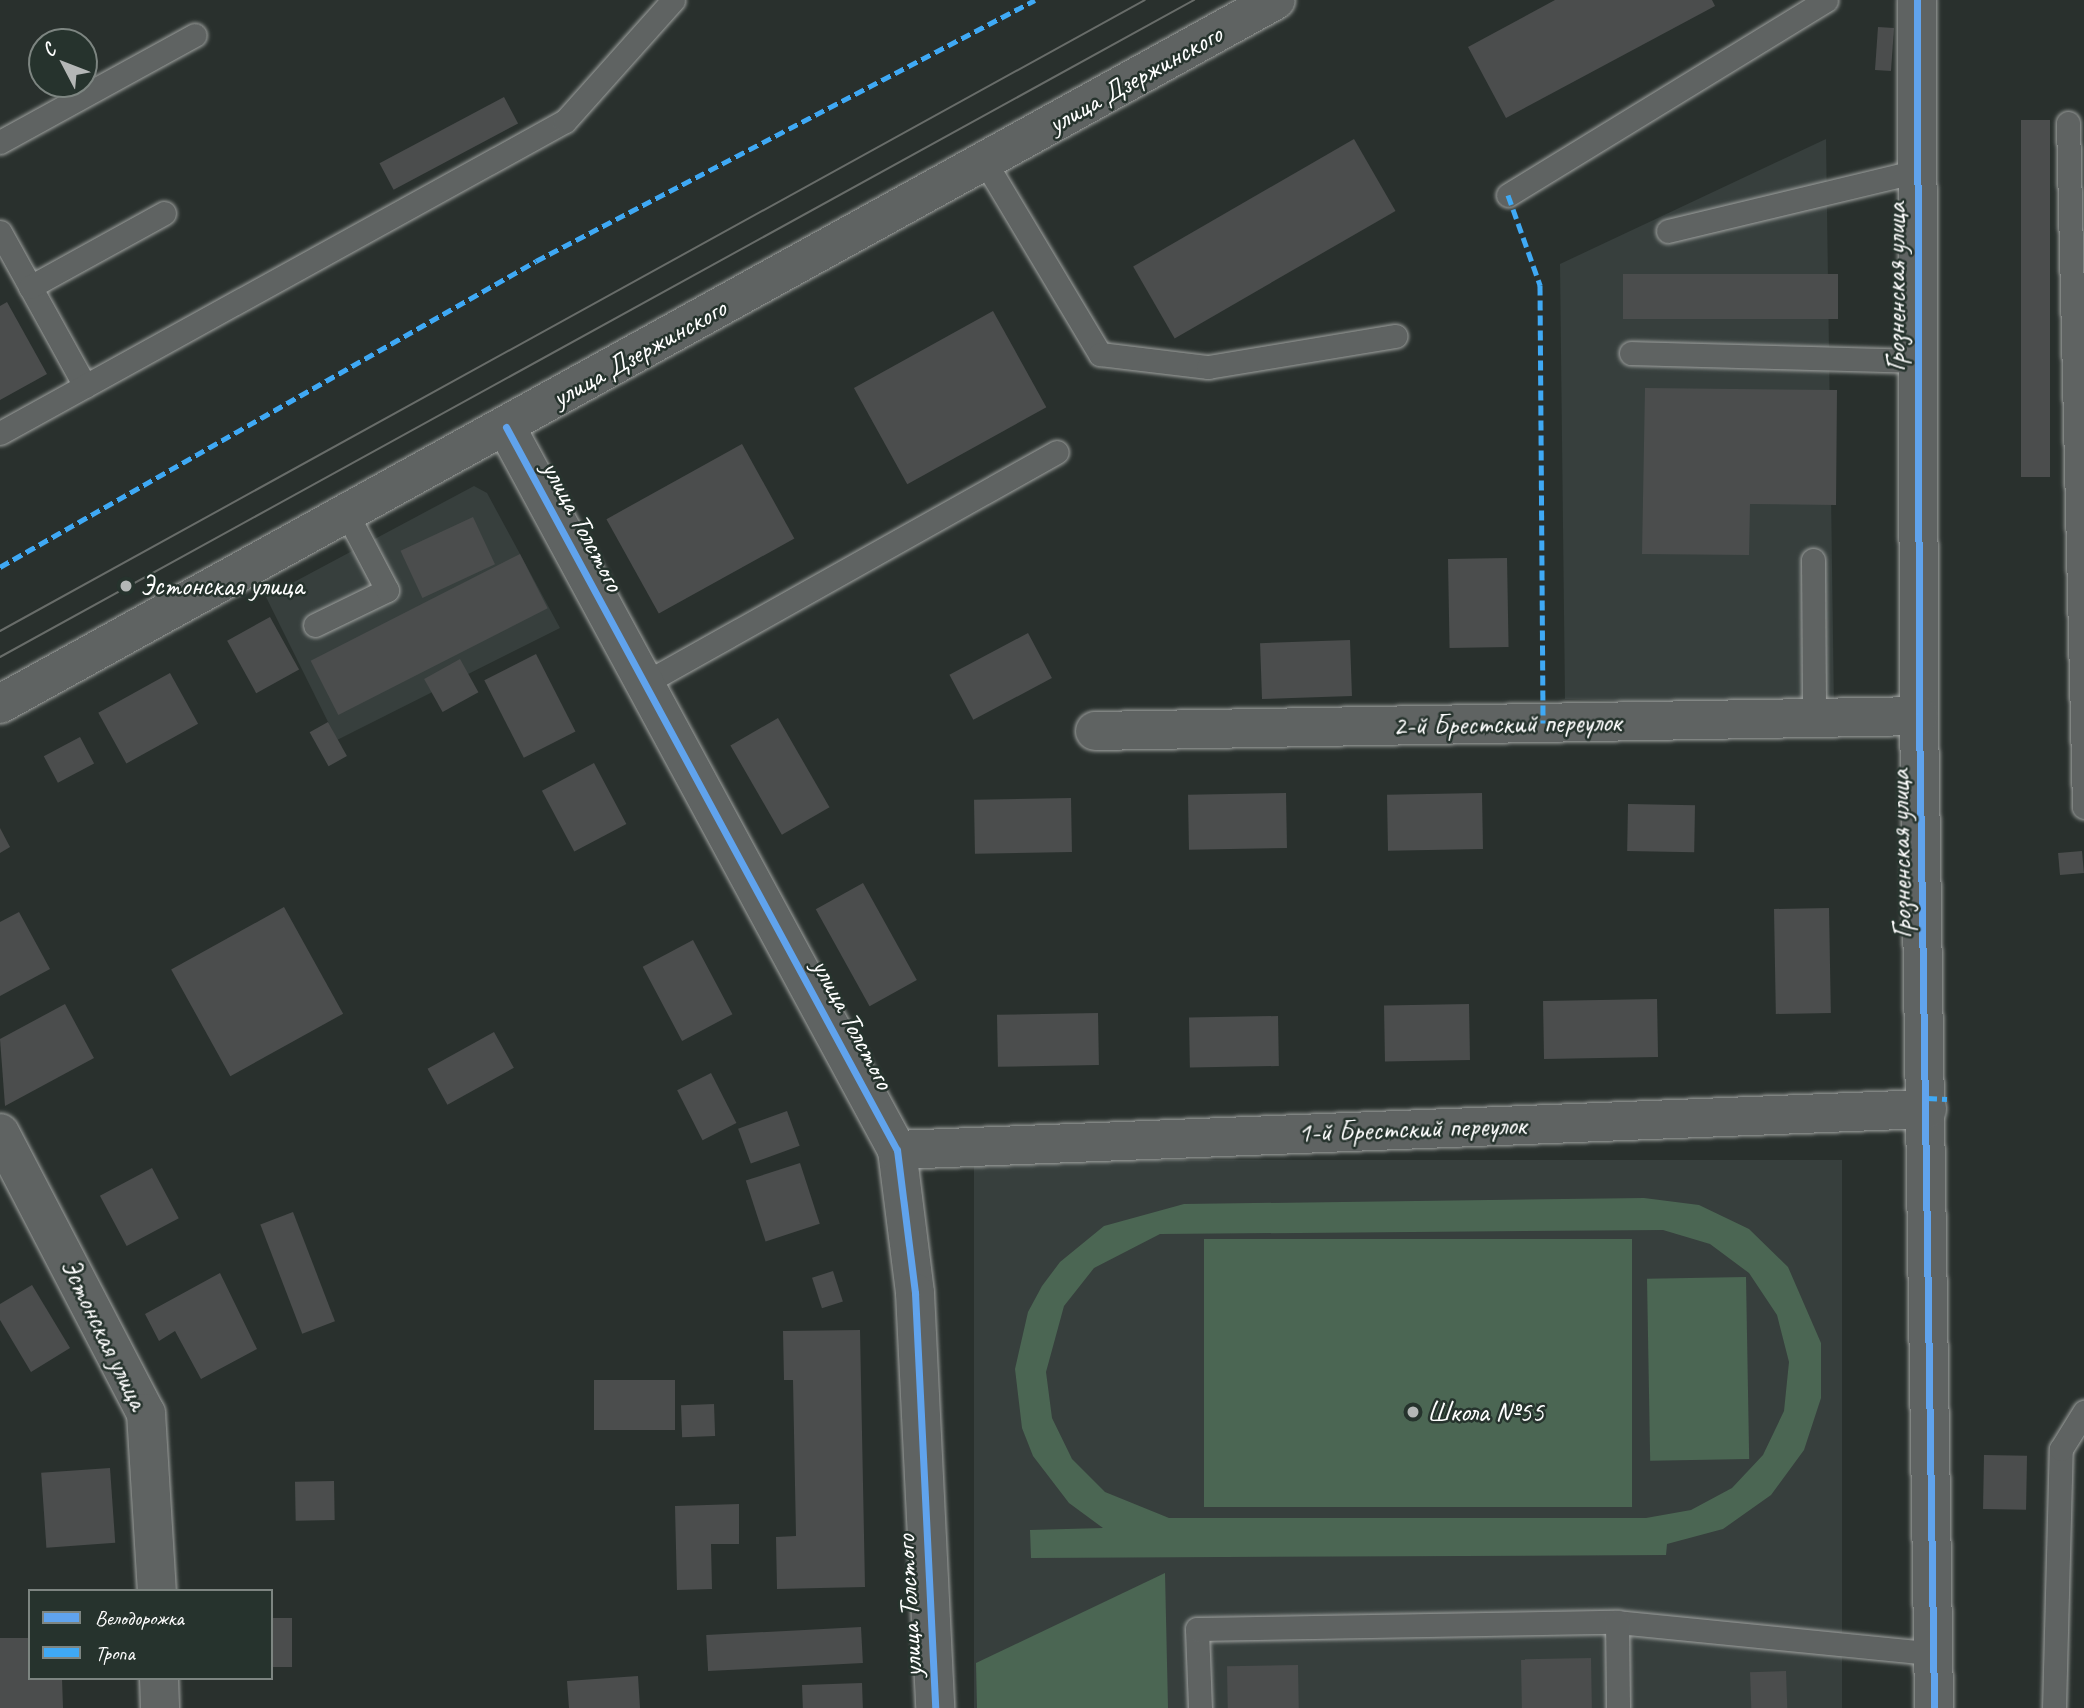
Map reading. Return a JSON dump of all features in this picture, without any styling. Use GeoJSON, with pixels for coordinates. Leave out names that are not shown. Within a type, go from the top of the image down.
{"type":"FeatureCollection","features":[{"type":"Feature","properties":{"kind":"street","name":"улица Дзержинского"},"geometry":{"type":"LineString","coordinates":[[0,704],[1276,0]]}},
{"type":"Feature","properties":{"kind":"street","name":"Грозненская улица"},"geometry":{"type":"LineString","coordinates":[[1917,0],[1919,716],[1934,1708]]}},
{"type":"Feature","properties":{"kind":"street","name":"улица Толстого"},"geometry":{"type":"LineString","coordinates":[[506,426],[897,1150],[915,1293],[935,1708]]}},
{"type":"Feature","properties":{"kind":"street","name":"2-й Брестский переулок"},"geometry":{"type":"LineString","coordinates":[[1095,731],[1919,716]]}},
{"type":"Feature","properties":{"kind":"street","name":"1-й Брестский переулок"},"geometry":{"type":"LineString","coordinates":[[897,1150],[1927,1109]]}},
{"type":"Feature","properties":{"kind":"street","name":"Эстонская улица"},"geometry":{"type":"LineString","coordinates":[[0,1133],[146,1413],[157,1589]]}},
{"type":"Feature","properties":{"kind":"street"},"geometry":{"type":"LineString","coordinates":[[159,1680],[160,1708]]}},
{"type":"Feature","properties":{"kind":"lane"},"geometry":{"type":"LineString","coordinates":[[0,433],[565,121],[673,0]]}},
{"type":"Feature","properties":{"kind":"lane"},"geometry":{"type":"LineString","coordinates":[[1508,195],[1826,0]]}},
{"type":"Feature","properties":{"kind":"lane"},"geometry":{"type":"LineString","coordinates":[[0,142],[195,35]]}},
{"type":"Feature","properties":{"kind":"lane"},"geometry":{"type":"LineString","coordinates":[[2068,123],[2084,807]]}},
{"type":"Feature","properties":{"kind":"lane"},"geometry":{"type":"LineString","coordinates":[[985,162],[1100,354],[1208,367],[1395,336]]}},
{"type":"Feature","properties":{"kind":"lane"},"geometry":{"type":"LineString","coordinates":[[1668,231],[1917,171]]}},
{"type":"Feature","properties":{"kind":"lane"},"geometry":{"type":"LineString","coordinates":[[30,287],[163,213]]}},
{"type":"Feature","properties":{"kind":"lane"},"geometry":{"type":"LineString","coordinates":[[0,232],[85,386]]}},
{"type":"Feature","properties":{"kind":"lane"},"geometry":{"type":"LineString","coordinates":[[1631,353],[1918,361]]}},
{"type":"Feature","properties":{"kind":"lane"},"geometry":{"type":"LineString","coordinates":[[645,683],[1057,452]]}},
{"type":"Feature","properties":{"kind":"lane"},"geometry":{"type":"LineString","coordinates":[[315,625],[387,590],[347,514]]}},
{"type":"Feature","properties":{"kind":"lane"},"geometry":{"type":"LineString","coordinates":[[1813,560],[1814,719]]}},
{"type":"Feature","properties":{"kind":"lane"},"geometry":{"type":"LineString","coordinates":[[2054,1708],[2061,1449],[2084,1412]]}},
{"type":"Feature","properties":{"kind":"lane"},"geometry":{"type":"LineString","coordinates":[[1200,1708],[1197,1629],[1617,1622],[1935,1654]]}},
{"type":"Feature","properties":{"kind":"lane"},"geometry":{"type":"LineString","coordinates":[[1617,1622],[1618,1708]]}},
{"type":"Feature","properties":{"kind":"shaded area"},"geometry":{"type":"Polygon","coordinates":[[[1826,139],[1834,707],[1565,699],[1560,264],[1826,139]]]}},
{"type":"Feature","properties":{"kind":"shaded area"},"geometry":{"type":"Polygon","coordinates":[[[474,486],[487,493],[560,628],[337,740],[266,597],[474,486]]]}},
{"type":"Feature","properties":{"kind":"shaded area","name":"Школа №55"},"geometry":{"type":"Polygon","coordinates":[[[974,1160],[1842,1160],[1842,1708],[974,1708],[974,1160]]]}},
{"type":"Feature","properties":{"kind":"green space"},"geometry":{"type":"Polygon","coordinates":[[[1644,1198],[1699,1205],[1749,1229],[1788,1267],[1821,1343],[1821,1398],[1804,1450],[1771,1495],[1723,1529],[1667,1544],[1666,1555],[1031,1558],[1030,1530],[1103,1528],[1069,1503],[1033,1456],[1022,1428],[1015,1369],[1028,1312],[1042,1286],[1060,1262],[1104,1226],[1184,1204],[1644,1198]],[[1663,1230],[1160,1234],[1094,1268],[1064,1306],[1046,1372],[1052,1418],[1072,1459],[1105,1492],[1169,1518],[1646,1518],[1691,1510],[1732,1488],[1763,1455],[1784,1411],[1789,1362],[1777,1315],[1749,1273],[1710,1244],[1663,1230]]]}},
{"type":"Feature","properties":{"kind":"green space"},"geometry":{"type":"Polygon","coordinates":[[[1204,1239],[1632,1239],[1632,1507],[1204,1507],[1204,1239]]]}},
{"type":"Feature","properties":{"kind":"green space"},"geometry":{"type":"Polygon","coordinates":[[[1746,1277],[1749,1459],[1650,1461],[1647,1279],[1746,1277]]]}},
{"type":"Feature","properties":{"kind":"green space"},"geometry":{"type":"Polygon","coordinates":[[[1165,1573],[1168,1708],[977,1708],[976,1663],[1165,1573]]]}},
{"type":"Feature","properties":{"kind":"building"},"geometry":{"type":"Polygon","coordinates":[[[1555,0],[1712,0],[1715,6],[1506,118],[1468,47],[1555,0]]]}},
{"type":"Feature","properties":{"kind":"building"},"geometry":{"type":"Polygon","coordinates":[[[1878,27],[1894,28],[1891,71],[1875,70],[1878,27]]]}},
{"type":"Feature","properties":{"kind":"building"},"geometry":{"type":"Polygon","coordinates":[[[504,97],[518,123],[394,190],[380,163],[504,97]]]}},
{"type":"Feature","properties":{"kind":"building"},"geometry":{"type":"Polygon","coordinates":[[[2021,120],[2050,120],[2050,477],[2021,477],[2021,120]]]}},
{"type":"Feature","properties":{"kind":"building"},"geometry":{"type":"Polygon","coordinates":[[[1354,139],[1396,211],[1175,338],[1133,266],[1354,139]]]}},
{"type":"Feature","properties":{"kind":"building"},"geometry":{"type":"Polygon","coordinates":[[[1623,274],[1838,274],[1838,319],[1623,319],[1623,274]]]}},
{"type":"Feature","properties":{"kind":"building"},"geometry":{"type":"Polygon","coordinates":[[[7,302],[47,374],[0,400],[0,306],[7,302]]]}},
{"type":"Feature","properties":{"kind":"building"},"geometry":{"type":"Polygon","coordinates":[[[993,311],[1046,407],[907,484],[854,388],[993,311]]]}},
{"type":"Feature","properties":{"kind":"building"},"geometry":{"type":"Polygon","coordinates":[[[1645,388],[1837,390],[1836,505],[1750,504],[1749,555],[1642,554],[1645,388]]]}},
{"type":"Feature","properties":{"kind":"building"},"geometry":{"type":"Polygon","coordinates":[[[742,444],[794,538],[659,614],[606,519],[742,444]]]}},
{"type":"Feature","properties":{"kind":"building"},"geometry":{"type":"Polygon","coordinates":[[[473,517],[495,564],[422,598],[400,551],[473,517]]]}},
{"type":"Feature","properties":{"kind":"building"},"geometry":{"type":"Polygon","coordinates":[[[520,554],[548,608],[338,715],[311,661],[520,554]]]}},
{"type":"Feature","properties":{"kind":"building"},"geometry":{"type":"Polygon","coordinates":[[[1507,558],[1509,647],[1450,648],[1448,559],[1507,558]]]}},
{"type":"Feature","properties":{"kind":"building"},"geometry":{"type":"Polygon","coordinates":[[[270,617],[299,669],[256,693],[227,641],[270,617]]]}},
{"type":"Feature","properties":{"kind":"building"},"geometry":{"type":"Polygon","coordinates":[[[1028,633],[1052,678],[973,720],[949,675],[1028,633]]]}},
{"type":"Feature","properties":{"kind":"building"},"geometry":{"type":"Polygon","coordinates":[[[1350,640],[1352,696],[1262,699],[1260,643],[1350,640]]]}},
{"type":"Feature","properties":{"kind":"building"},"geometry":{"type":"Polygon","coordinates":[[[536,654],[575,732],[524,758],[484,680],[536,654]]]}},
{"type":"Feature","properties":{"kind":"building"},"geometry":{"type":"Polygon","coordinates":[[[460,659],[478,692],[443,712],[424,679],[460,659]]]}},
{"type":"Feature","properties":{"kind":"building"},"geometry":{"type":"Polygon","coordinates":[[[170,673],[198,724],[126,763],[98,713],[170,673]]]}},
{"type":"Feature","properties":{"kind":"building"},"geometry":{"type":"Polygon","coordinates":[[[778,718],[830,807],[782,835],[730,746],[778,718]]]}},
{"type":"Feature","properties":{"kind":"building"},"geometry":{"type":"Polygon","coordinates":[[[328,722],[347,756],[329,766],[310,732],[328,722]]]}},
{"type":"Feature","properties":{"kind":"building"},"geometry":{"type":"Polygon","coordinates":[[[80,737],[94,763],[58,783],[44,756],[80,737]]]}},
{"type":"Feature","properties":{"kind":"building"},"geometry":{"type":"Polygon","coordinates":[[[594,763],[626,824],[574,852],[542,791],[594,763]]]}},
{"type":"Feature","properties":{"kind":"building"},"geometry":{"type":"Polygon","coordinates":[[[1286,793],[1287,848],[1189,850],[1188,795],[1286,793]]]}},
{"type":"Feature","properties":{"kind":"building"},"geometry":{"type":"Polygon","coordinates":[[[1482,793],[1483,849],[1388,851],[1387,795],[1482,793]]]}},
{"type":"Feature","properties":{"kind":"building"},"geometry":{"type":"Polygon","coordinates":[[[1071,798],[1072,852],[975,854],[974,800],[1071,798]]]}},
{"type":"Feature","properties":{"kind":"building"},"geometry":{"type":"Polygon","coordinates":[[[1628,804],[1695,805],[1694,852],[1627,851],[1628,804]]]}},
{"type":"Feature","properties":{"kind":"building"},"geometry":{"type":"Polygon","coordinates":[[[0,828],[10,847],[0,853],[0,828]]]}},
{"type":"Feature","properties":{"kind":"building"},"geometry":{"type":"Polygon","coordinates":[[[2082,851],[2084,873],[2060,875],[2058,853],[2082,851]]]}},
{"type":"Feature","properties":{"kind":"building"},"geometry":{"type":"Polygon","coordinates":[[[863,883],[917,980],[870,1006],[816,909],[863,883]]]}},
{"type":"Feature","properties":{"kind":"building"},"geometry":{"type":"Polygon","coordinates":[[[284,907],[343,1014],[230,1076],[171,970],[284,907]]]}},
{"type":"Feature","properties":{"kind":"building"},"geometry":{"type":"Polygon","coordinates":[[[1829,908],[1831,1013],[1776,1014],[1774,909],[1829,908]]]}},
{"type":"Feature","properties":{"kind":"building"},"geometry":{"type":"Polygon","coordinates":[[[19,912],[50,969],[0,996],[0,922],[19,912]]]}},
{"type":"Feature","properties":{"kind":"building"},"geometry":{"type":"Polygon","coordinates":[[[693,940],[732,1014],[682,1041],[643,967],[693,940]]]}},
{"type":"Feature","properties":{"kind":"building"},"geometry":{"type":"Polygon","coordinates":[[[1657,999],[1658,1057],[1544,1059],[1543,1001],[1657,999]]]}},
{"type":"Feature","properties":{"kind":"building"},"geometry":{"type":"Polygon","coordinates":[[[65,1004],[94,1058],[5,1106],[0,1039],[65,1004]]]}},
{"type":"Feature","properties":{"kind":"building"},"geometry":{"type":"Polygon","coordinates":[[[1469,1004],[1470,1060],[1385,1061],[1384,1005],[1469,1004]]]}},
{"type":"Feature","properties":{"kind":"building"},"geometry":{"type":"Polygon","coordinates":[[[1098,1013],[1099,1065],[998,1067],[997,1015],[1098,1013]]]}},
{"type":"Feature","properties":{"kind":"building"},"geometry":{"type":"Polygon","coordinates":[[[1278,1016],[1279,1066],[1190,1068],[1189,1018],[1278,1016]]]}},
{"type":"Feature","properties":{"kind":"building"},"geometry":{"type":"Polygon","coordinates":[[[494,1032],[514,1068],[447,1105],[428,1069],[494,1032]]]}},
{"type":"Feature","properties":{"kind":"building"},"geometry":{"type":"Polygon","coordinates":[[[711,1073],[736,1123],[703,1140],[677,1090],[711,1073]]]}},
{"type":"Feature","properties":{"kind":"building"},"geometry":{"type":"Polygon","coordinates":[[[787,1111],[800,1146],[751,1164],[738,1129],[787,1111]]]}},
{"type":"Feature","properties":{"kind":"building"},"geometry":{"type":"Polygon","coordinates":[[[800,1163],[820,1224],[766,1241],[746,1181],[800,1163]]]}},
{"type":"Feature","properties":{"kind":"building"},"geometry":{"type":"Polygon","coordinates":[[[152,1168],[179,1218],[127,1246],[100,1196],[152,1168]]]}},
{"type":"Feature","properties":{"kind":"building"},"geometry":{"type":"Polygon","coordinates":[[[293,1212],[335,1321],[302,1334],[260,1225],[293,1212]]]}},
{"type":"Feature","properties":{"kind":"building"},"geometry":{"type":"Polygon","coordinates":[[[833,1271],[843,1301],[822,1308],[812,1278],[833,1271]]]}},
{"type":"Feature","properties":{"kind":"building"},"geometry":{"type":"Polygon","coordinates":[[[220,1273],[257,1349],[201,1379],[175,1331],[159,1341],[145,1314],[220,1273]]]}},
{"type":"Feature","properties":{"kind":"building"},"geometry":{"type":"Polygon","coordinates":[[[32,1285],[70,1348],[31,1372],[0,1320],[0,1304],[32,1285]]]}},
{"type":"Feature","properties":{"kind":"building"},"geometry":{"type":"Polygon","coordinates":[[[860,1330],[865,1587],[777,1589],[776,1537],[796,1536],[793,1380],[784,1380],[783,1331],[860,1330]]]}},
{"type":"Feature","properties":{"kind":"building"},"geometry":{"type":"Polygon","coordinates":[[[594,1380],[675,1380],[675,1430],[594,1430],[594,1380]]]}},
{"type":"Feature","properties":{"kind":"building"},"geometry":{"type":"Polygon","coordinates":[[[714,1404],[715,1436],[682,1437],[681,1405],[714,1404]]]}},
{"type":"Feature","properties":{"kind":"building"},"geometry":{"type":"Polygon","coordinates":[[[1984,1455],[2027,1456],[2026,1510],[1983,1509],[1984,1455]]]}},
{"type":"Feature","properties":{"kind":"building"},"geometry":{"type":"Polygon","coordinates":[[[110,1468],[115,1543],[46,1548],[41,1473],[110,1468]]]}},
{"type":"Feature","properties":{"kind":"building"},"geometry":{"type":"Polygon","coordinates":[[[334,1481],[335,1520],[296,1521],[295,1482],[334,1481]]]}},
{"type":"Feature","properties":{"kind":"building"},"geometry":{"type":"Polygon","coordinates":[[[739,1504],[739,1544],[711,1544],[712,1589],[677,1590],[675,1506],[739,1504]]]}},
{"type":"Feature","properties":{"kind":"building"},"geometry":{"type":"Polygon","coordinates":[[[273,1618],[292,1618],[292,1667],[273,1667],[273,1618]]]}},
{"type":"Feature","properties":{"kind":"building"},"geometry":{"type":"Polygon","coordinates":[[[861,1627],[863,1663],[708,1671],[706,1635],[861,1627]]]}},
{"type":"Feature","properties":{"kind":"building"},"geometry":{"type":"Polygon","coordinates":[[[0,1638],[28,1638],[28,1680],[62,1680],[63,1708],[0,1708],[0,1638]]]}},
{"type":"Feature","properties":{"kind":"building"},"geometry":{"type":"Polygon","coordinates":[[[1591,1658],[1592,1708],[1522,1708],[1521,1659],[1591,1658]]]}},
{"type":"Feature","properties":{"kind":"building"},"geometry":{"type":"Polygon","coordinates":[[[1298,1665],[1299,1708],[1228,1708],[1227,1666],[1298,1665]]]}},
{"type":"Feature","properties":{"kind":"building"},"geometry":{"type":"Polygon","coordinates":[[[1786,1671],[1787,1708],[1751,1708],[1750,1672],[1786,1671]]]}},
{"type":"Feature","properties":{"kind":"building"},"geometry":{"type":"Polygon","coordinates":[[[638,1676],[640,1708],[569,1708],[567,1681],[638,1676]]]}},
{"type":"Feature","properties":{"kind":"building"},"geometry":{"type":"Polygon","coordinates":[[[862,1683],[863,1708],[803,1708],[802,1685],[862,1683]]]}},
{"type":"Feature","properties":{"kind":"tram line"},"geometry":{"type":"LineString","coordinates":[[0,631],[1145,0]]}},
{"type":"Feature","properties":{"kind":"tram line"},"geometry":{"type":"LineString","coordinates":[[0,657],[1194,0]]}},
{"type":"Feature","properties":{"kind":"marked path"},"geometry":{"type":"LineString","coordinates":[[0,567],[536,261],[1035,0]]}},
{"type":"Feature","properties":{"kind":"marked path"},"geometry":{"type":"LineString","coordinates":[[1508,195],[1540,285],[1543,723]]}},
{"type":"Feature","properties":{"kind":"marked path"},"geometry":{"type":"LineString","coordinates":[[1927,1098],[1947,1099]]}},
{"type":"Feature","properties":{"kind":"cycle path"},"geometry":{"type":"LineString","coordinates":[[1917,0],[1919,716],[1934,1708]]}},
{"type":"Feature","properties":{"kind":"cycle path"},"geometry":{"type":"LineString","coordinates":[[506,427],[897,1150],[915,1293],[935,1708]]}},
{"type":"Feature","properties":{"kind":"place","name":"Эстонская улица"},"geometry":{"type":"Point","coordinates":[126,586]}},
{"type":"Feature","properties":{"kind":"place","name":"Школа №55"},"geometry":{"type":"Point","coordinates":[1413,1412]}}]}
